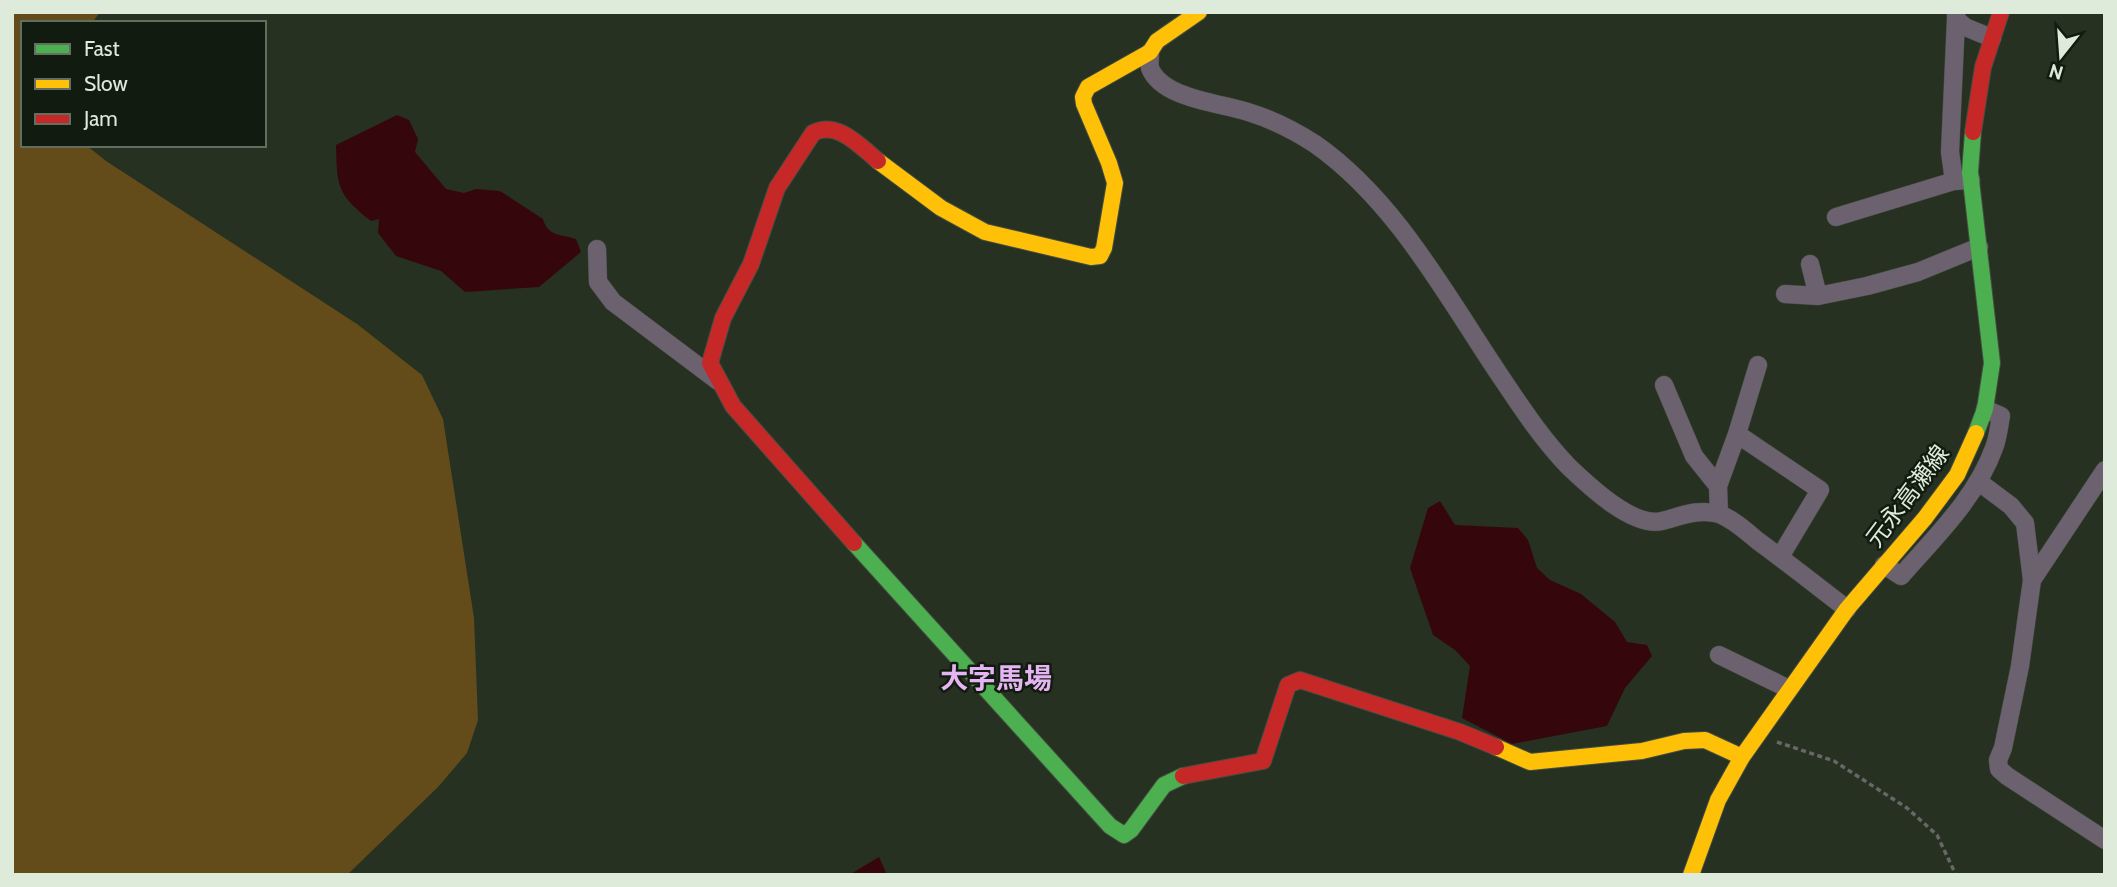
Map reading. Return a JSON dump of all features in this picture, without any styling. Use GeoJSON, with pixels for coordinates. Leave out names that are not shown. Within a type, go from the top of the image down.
{"type":"FeatureCollection","features":[{"type":"Feature","properties":{"kind":"street"},"geometry":{"type":"LineString","coordinates":[[1199,12],[1157,41],[1150,52],[1088,87],[1083,97],[1084,106],[1114,173],[1115,183],[1104,248],[1100,256],[1091,257],[985,232],[941,208],[849,137],[822,128],[813,133],[777,188],[751,264],[723,318],[710,363],[733,406],[1110,826],[1124,835],[1135,829],[1163,787],[1177,776],[1263,761],[1288,685],[1300,680],[1460,732],[1530,762],[1642,751],[1684,741],[1705,740],[1742,757]]}},
{"type":"Feature","properties":{"kind":"street","name":"元永高瀬線"},"geometry":{"type":"LineString","coordinates":[[1690,875],[1718,800],[1742,757],[1847,608],[1925,518],[1956,475],[1973,442],[1984,409],[1992,363],[1979,247],[1963,181],[1978,91],[2001,12]]}},
{"type":"Feature","properties":{"kind":"street"},"geometry":{"type":"LineString","coordinates":[[1956,15],[1965,27],[1992,38]]}},
{"type":"Feature","properties":{"kind":"street"},"geometry":{"type":"LineString","coordinates":[[1836,218],[1963,181],[1950,152],[1956,15]]}},
{"type":"Feature","properties":{"kind":"street"},"geometry":{"type":"LineString","coordinates":[[1150,52],[1150,67],[1160,81],[1174,92],[1249,112],[1278,124],[1314,143],[1358,178],[1401,228],[1541,437],[1571,469],[1624,512],[1643,521],[1659,522],[1684,514],[1719,514],[1847,608]]}},
{"type":"Feature","properties":{"kind":"street"},"geometry":{"type":"LineString","coordinates":[[1785,294],[1818,296],[1918,272],[1979,247]]}},
{"type":"Feature","properties":{"kind":"street"},"geometry":{"type":"LineString","coordinates":[[597,249],[598,282],[613,302],[721,383]]}},
{"type":"Feature","properties":{"kind":"street"},"geometry":{"type":"LineString","coordinates":[[1810,264],[1818,296]]}},
{"type":"Feature","properties":{"kind":"street"},"geometry":{"type":"LineString","coordinates":[[1719,514],[1718,486],[1758,365]]}},
{"type":"Feature","properties":{"kind":"street"},"geometry":{"type":"LineString","coordinates":[[1664,385],[1694,456],[1718,486]]}},
{"type":"Feature","properties":{"kind":"street"},"geometry":{"type":"LineString","coordinates":[[1884,565],[1901,576],[1979,482],[1995,447],[2001,416],[1984,409]]}},
{"type":"Feature","properties":{"kind":"street"},"geometry":{"type":"LineString","coordinates":[[1737,434],[1820,490],[1780,558]]}},
{"type":"Feature","properties":{"kind":"street"},"geometry":{"type":"LineString","coordinates":[[2032,580],[2105,470]]}},
{"type":"Feature","properties":{"kind":"street"},"geometry":{"type":"LineString","coordinates":[[1979,482],[2011,506],[2025,523],[2032,580],[2020,666],[2003,748],[1998,760],[1999,769],[2105,840]]}},
{"type":"Feature","properties":{"kind":"street"},"geometry":{"type":"LineString","coordinates":[[1719,655],[1789,690]]}},
{"type":"Feature","properties":{"kind":"path"},"geometry":{"type":"LineString","coordinates":[[1759,735],[1833,761],[1908,808],[1937,835],[1956,875]]}},
{"type":"Feature","properties":{"kind":"shaded area"},"geometry":{"type":"Polygon","coordinates":[[[12,12],[100,12],[93,21],[21,21],[21,147],[88,147],[357,324],[422,375],[443,419],[474,618],[478,720],[467,753],[438,787],[347,875],[12,875],[12,12]]]}},
{"type":"Feature","properties":{"kind":"shaded area"},"geometry":{"type":"Polygon","coordinates":[[[397,115],[409,120],[418,139],[415,152],[446,189],[464,193],[476,189],[500,191],[543,219],[552,232],[576,239],[581,252],[539,287],[465,292],[441,271],[396,256],[378,233],[379,219],[371,221],[351,204],[341,189],[336,145],[397,115]]]}},
{"type":"Feature","properties":{"kind":"shaded area"},"geometry":{"type":"Polygon","coordinates":[[[1440,501],[1455,525],[1518,528],[1528,540],[1537,568],[1550,580],[1581,594],[1615,622],[1627,642],[1647,645],[1652,656],[1625,688],[1607,726],[1512,744],[1462,718],[1470,666],[1455,650],[1433,635],[1410,568],[1428,508],[1440,501]]]}},
{"type":"Feature","properties":{"kind":"shaded area"},"geometry":{"type":"Polygon","coordinates":[[[879,857],[887,875],[849,875],[879,857]]]}},
{"type":"Feature","properties":{"kind":"traffic: fast"},"geometry":{"type":"LineString","coordinates":[[1973,132],[1970,172],[1992,363],[1985,409],[1976,433]]}},
{"type":"Feature","properties":{"kind":"traffic: fast"},"geometry":{"type":"LineString","coordinates":[[854,543],[1110,826],[1124,835],[1131,830],[1164,785],[1183,776]]}},
{"type":"Feature","properties":{"kind":"traffic: slow"},"geometry":{"type":"LineString","coordinates":[[878,161],[941,208],[985,232],[1091,257],[1100,256],[1104,248],[1115,183],[1083,97],[1088,87],[1150,52],[1157,41],[1199,12]]}},
{"type":"Feature","properties":{"kind":"traffic: slow"},"geometry":{"type":"LineString","coordinates":[[1691,875],[1718,800],[1742,757],[1847,609],[1925,518],[1957,475],[1976,433]]}},
{"type":"Feature","properties":{"kind":"traffic: slow"},"geometry":{"type":"LineString","coordinates":[[1496,747],[1530,762],[1642,751],[1684,741],[1705,740],[1742,757]]}},
{"type":"Feature","properties":{"kind":"traffic: jam"},"geometry":{"type":"LineString","coordinates":[[1973,132],[1983,67],[2001,12]]}},
{"type":"Feature","properties":{"kind":"traffic: jam"},"geometry":{"type":"LineString","coordinates":[[854,543],[733,406],[710,363],[723,318],[751,264],[777,188],[813,133],[822,130],[839,132],[848,136],[878,161]]}},
{"type":"Feature","properties":{"kind":"traffic: jam"},"geometry":{"type":"LineString","coordinates":[[1183,776],[1263,761],[1288,685],[1300,680],[1460,732],[1496,747]]}},
{"type":"Feature","properties":{"kind":"district","name":"大字馬場"},"geometry":{"type":"Point","coordinates":[996,678]}}]}
